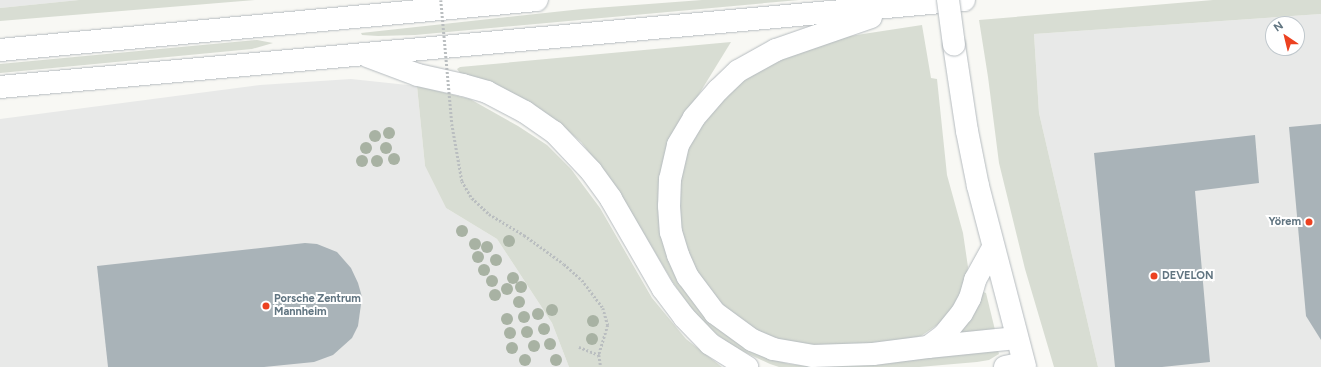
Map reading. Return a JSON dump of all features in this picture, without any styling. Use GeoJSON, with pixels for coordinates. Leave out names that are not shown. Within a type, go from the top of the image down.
{"type":"FeatureCollection","features":[{"type":"Feature","properties":{"kind":"main road"},"geometry":{"type":"LineString","coordinates":[[0,50],[537,0]]}},
{"type":"Feature","properties":{"kind":"main road"},"geometry":{"type":"LineString","coordinates":[[948,0],[967,131],[993,246],[1017,338],[1018,366]]}},
{"type":"Feature","properties":{"kind":"main road"},"geometry":{"type":"LineString","coordinates":[[0,87],[964,0]]}},
{"type":"Feature","properties":{"kind":"main road"},"geometry":{"type":"LineString","coordinates":[[902,6],[776,50],[738,71],[718,90],[694,118],[678,145],[670,179],[669,206],[671,232],[678,255],[688,277],[715,313],[752,340],[773,349],[812,356],[873,354],[1017,338]]}},
{"type":"Feature","properties":{"kind":"main road"},"geometry":{"type":"LineString","coordinates":[[362,54],[418,75],[463,84],[487,92],[525,112],[554,132],[587,166],[611,198],[659,283],[684,317],[710,344],[747,367]]}},
{"type":"Feature","properties":{"kind":"main road"},"geometry":{"type":"LineString","coordinates":[[928,347],[954,324],[962,313],[970,298],[975,280],[993,246]]}},
{"type":"Feature","properties":{"kind":"path"},"geometry":{"type":"LineString","coordinates":[[441,0],[452,124],[462,180],[472,198],[490,214],[524,235],[564,264],[582,280],[603,308],[608,325],[598,355],[601,367]]}},
{"type":"Feature","properties":{"kind":"path"},"geometry":{"type":"LineString","coordinates":[[579,347],[598,355]]}},
{"type":"Feature","properties":{"kind":"shaded area"},"geometry":{"type":"Polygon","coordinates":[[[0,0],[79,0],[0,8],[0,0]]]}},
{"type":"Feature","properties":{"kind":"shaded area"},"geometry":{"type":"Polygon","coordinates":[[[79,0],[255,0],[0,21],[0,8],[79,0]]]}},
{"type":"Feature","properties":{"kind":"shaded area"},"geometry":{"type":"Polygon","coordinates":[[[702,0],[799,0],[415,35],[378,36],[362,35],[361,33],[582,9],[702,0]]]}},
{"type":"Feature","properties":{"kind":"shaded area"},"geometry":{"type":"Polygon","coordinates":[[[1213,0],[1321,0],[1321,14],[1265,16],[1265,18],[1034,34],[1039,113],[1098,367],[1054,367],[1025,269],[999,163],[979,20],[1213,0]]]}},
{"type":"Feature","properties":{"kind":"shaded area"},"geometry":{"type":"Polygon","coordinates":[[[1321,14],[1321,367],[1098,367],[1039,113],[1034,34],[1265,18],[1265,56],[1305,56],[1305,16],[1292,16],[1321,14]]]}},
{"type":"Feature","properties":{"kind":"shaded area"},"geometry":{"type":"Polygon","coordinates":[[[922,25],[931,78],[937,79],[947,175],[963,233],[968,267],[964,292],[946,319],[921,336],[907,339],[828,348],[790,343],[763,334],[728,312],[695,271],[679,223],[679,182],[691,140],[701,124],[739,82],[787,53],[850,36],[922,25]]]}},
{"type":"Feature","properties":{"kind":"shaded area"},"geometry":{"type":"Polygon","coordinates":[[[257,40],[273,43],[252,49],[0,73],[0,64],[257,40]]]}},
{"type":"Feature","properties":{"kind":"shaded area"},"geometry":{"type":"Polygon","coordinates":[[[731,42],[696,99],[661,185],[715,326],[739,344],[775,360],[789,364],[816,367],[779,367],[770,364],[733,347],[706,326],[695,314],[672,281],[618,190],[581,142],[556,121],[483,80],[460,73],[457,69],[460,67],[731,42]]]}},
{"type":"Feature","properties":{"kind":"shaded area"},"geometry":{"type":"Polygon","coordinates":[[[351,79],[417,86],[425,166],[446,208],[497,239],[552,323],[569,367],[0,367],[0,119],[260,85],[351,79]]]}},
{"type":"Feature","properties":{"kind":"shaded area"},"geometry":{"type":"Polygon","coordinates":[[[417,86],[470,99],[518,126],[547,145],[571,169],[600,208],[652,298],[686,339],[722,367],[569,367],[552,323],[497,239],[446,208],[425,166],[417,86]]]}},
{"type":"Feature","properties":{"kind":"shaded area"},"geometry":{"type":"Polygon","coordinates":[[[983,292],[986,293],[995,330],[957,335],[983,292]]]}},
{"type":"Feature","properties":{"kind":"shaded area"},"geometry":{"type":"Polygon","coordinates":[[[998,350],[999,354],[989,360],[977,362],[919,367],[823,367],[998,350]]]}},
{"type":"Feature","properties":{"kind":"building","name":"Yörem"},"geometry":{"type":"Polygon","coordinates":[[[1321,124],[1321,340],[1306,316],[1289,127],[1321,124]]]}},
{"type":"Feature","properties":{"kind":"building","name":"DEVELON"},"geometry":{"type":"Polygon","coordinates":[[[1255,135],[1259,183],[1195,191],[1210,362],[1162,367],[1115,367],[1094,153],[1255,135]]]}},
{"type":"Feature","properties":{"kind":"building"},"geometry":{"type":"Polygon","coordinates":[[[305,243],[317,244],[337,252],[351,268],[358,283],[362,297],[358,326],[352,338],[333,355],[314,362],[264,367],[108,367],[97,266],[305,243]]]}},
{"type":"Feature","properties":{"kind":"place","name":"Yörem"},"geometry":{"type":"Point","coordinates":[1309,222]}},
{"type":"Feature","properties":{"kind":"place","name":"DEVELON"},"geometry":{"type":"Point","coordinates":[1154,276]}},
{"type":"Feature","properties":{"kind":"place","name":"Porsche Zentrum Mannheim"},"geometry":{"type":"Point","coordinates":[266,306]}}]}
